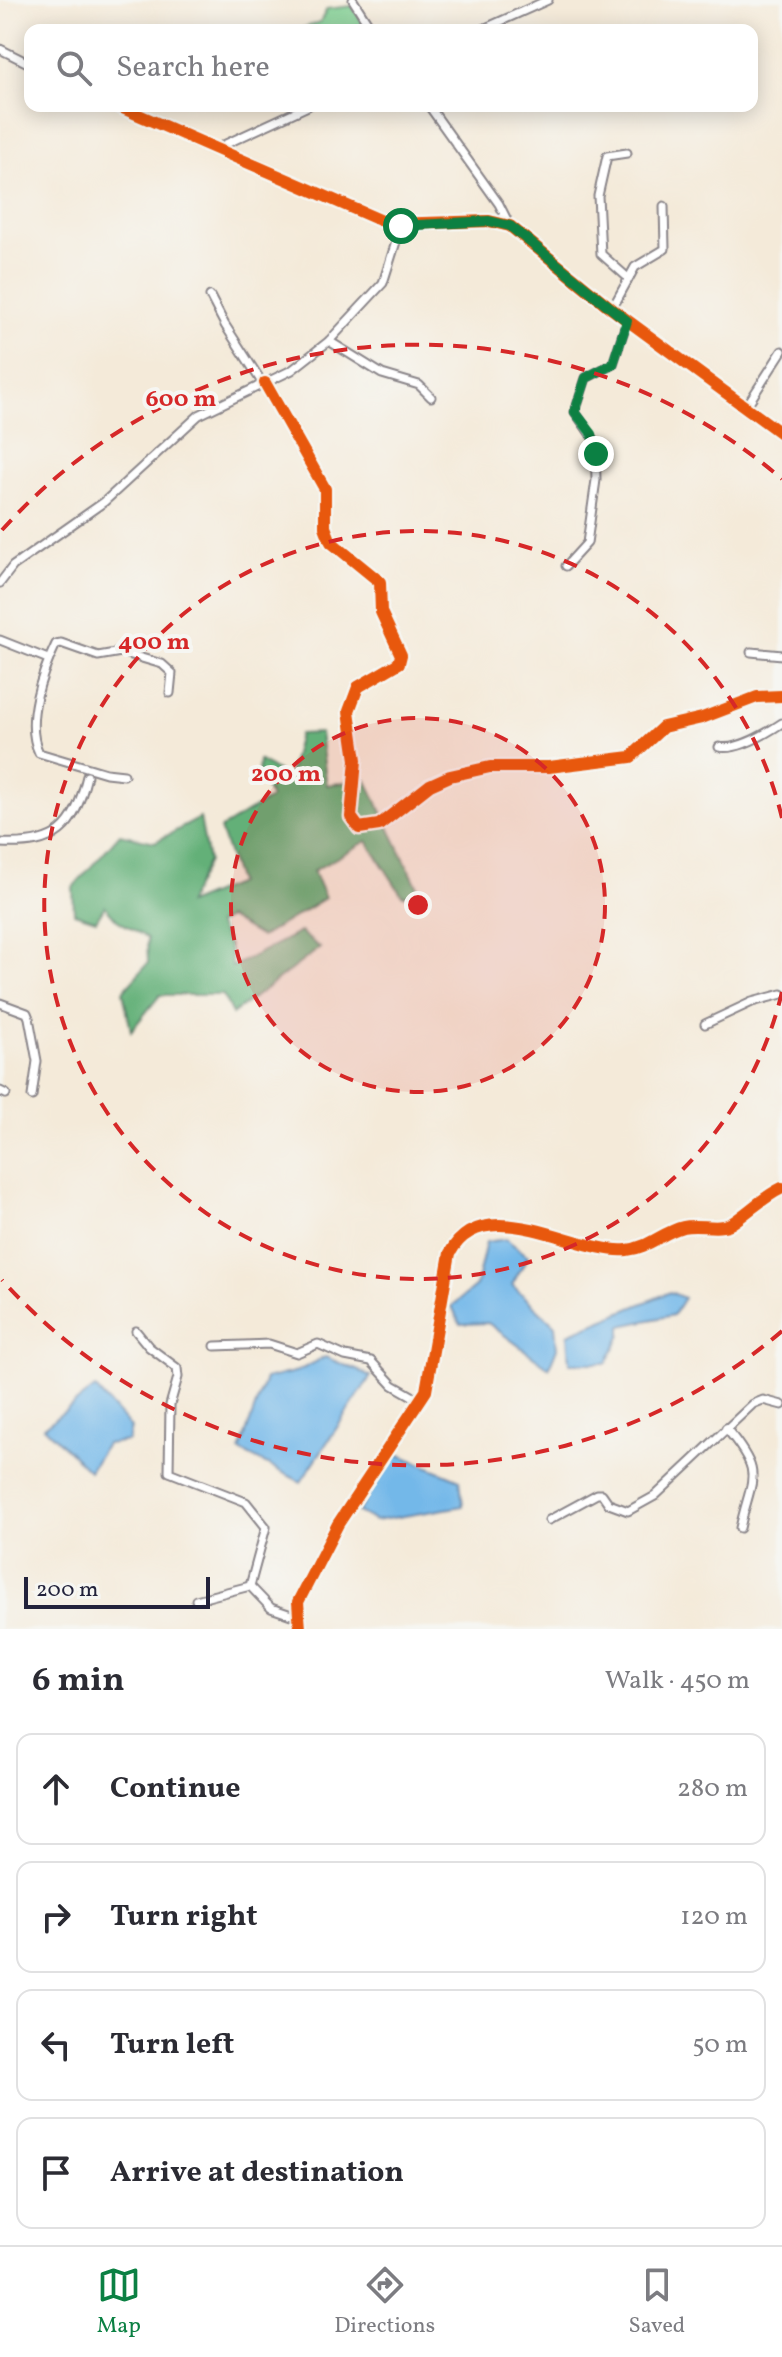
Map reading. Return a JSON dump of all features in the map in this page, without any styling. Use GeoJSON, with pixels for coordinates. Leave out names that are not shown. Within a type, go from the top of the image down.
{"type":"FeatureCollection","features":[{"type":"Feature","properties":{"kind":"street"},"geometry":{"type":"LineString","coordinates":[[353,0],[368,24]]}},
{"type":"Feature","properties":{"kind":"street"},"geometry":{"type":"LineString","coordinates":[[494,24],[548,0]]}},
{"type":"Feature","properties":{"kind":"street"},"geometry":{"type":"LineString","coordinates":[[0,49],[24,61]]}},
{"type":"Feature","properties":{"kind":"street"},"geometry":{"type":"LineString","coordinates":[[132,112],[377,220],[401,226],[489,221],[510,226]]}},
{"type":"Feature","properties":{"kind":"street"},"geometry":{"type":"LineString","coordinates":[[215,149],[295,112]]}},
{"type":"Feature","properties":{"kind":"street"},"geometry":{"type":"LineString","coordinates":[[433,112],[499,204],[510,226],[627,321],[782,434]]}},
{"type":"Feature","properties":{"kind":"street"},"geometry":{"type":"LineString","coordinates":[[627,153],[610,153],[602,164],[598,213],[601,254],[627,277]]}},
{"type":"Feature","properties":{"kind":"street"},"geometry":{"type":"LineString","coordinates":[[489,221],[499,204]]}},
{"type":"Feature","properties":{"kind":"street"},"geometry":{"type":"LineString","coordinates":[[612,309],[627,277],[644,259],[665,249],[664,206]]}},
{"type":"Feature","properties":{"kind":"street"},"geometry":{"type":"LineString","coordinates":[[0,583],[13,566],[104,502],[199,415],[301,365],[329,341],[383,283],[401,226]]}},
{"type":"Feature","properties":{"kind":"street"},"geometry":{"type":"LineString","coordinates":[[210,296],[325,489],[325,527],[331,542],[380,582],[381,612],[401,655],[399,663],[358,687],[349,711],[356,760],[351,817],[359,828],[379,825],[430,785],[450,776],[490,767],[549,767],[631,757],[663,727],[702,718],[757,697],[782,696]]}},
{"type":"Feature","properties":{"kind":"street"},"geometry":{"type":"LineString","coordinates":[[566,566],[587,543],[596,480],[595,441],[575,412],[586,378],[608,367],[616,359],[627,321]]}},
{"type":"Feature","properties":{"kind":"street"},"geometry":{"type":"LineString","coordinates":[[329,341],[345,353],[362,358],[378,372],[419,385],[431,397]]}},
{"type":"Feature","properties":{"kind":"street"},"geometry":{"type":"LineString","coordinates":[[746,407],[782,351]]}},
{"type":"Feature","properties":{"kind":"street"},"geometry":{"type":"LineString","coordinates":[[0,640],[48,659]]}},
{"type":"Feature","properties":{"kind":"street"},"geometry":{"type":"LineString","coordinates":[[124,775],[106,773],[39,753],[35,741],[37,691],[48,659],[58,642],[98,656],[121,652],[162,664],[172,673],[170,693]]}},
{"type":"Feature","properties":{"kind":"street"},"geometry":{"type":"LineString","coordinates":[[751,652],[782,655]]}},
{"type":"Feature","properties":{"kind":"street"},"geometry":{"type":"LineString","coordinates":[[719,747],[729,748],[765,734],[782,723]]}},
{"type":"Feature","properties":{"kind":"street"},"geometry":{"type":"LineString","coordinates":[[0,843],[39,840],[66,827],[79,808],[87,776]]}},
{"type":"Feature","properties":{"kind":"street"},"geometry":{"type":"LineString","coordinates":[[705,1024],[752,1002],[782,994]]}},
{"type":"Feature","properties":{"kind":"street"},"geometry":{"type":"LineString","coordinates":[[0,1003],[27,1013],[29,1018],[37,1061],[32,1096]]}},
{"type":"Feature","properties":{"kind":"street"},"geometry":{"type":"LineString","coordinates":[[300,1629],[298,1602],[338,1524],[421,1401],[430,1380],[450,1253],[463,1236],[489,1228],[523,1227],[600,1250],[637,1249],[683,1227],[726,1225],[782,1188]]}},
{"type":"Feature","properties":{"kind":"street"},"geometry":{"type":"LineString","coordinates":[[136,1331],[149,1347],[177,1368],[178,1377],[170,1405],[169,1472],[246,1502],[264,1521],[265,1534],[250,1586]]}},
{"type":"Feature","properties":{"kind":"street"},"geometry":{"type":"LineString","coordinates":[[215,1346],[269,1344],[297,1353],[322,1344],[339,1354],[371,1361],[393,1385],[421,1401]]}},
{"type":"Feature","properties":{"kind":"street"},"geometry":{"type":"LineString","coordinates":[[549,1520],[597,1494],[623,1511],[649,1500],[758,1401],[782,1405]]}},
{"type":"Feature","properties":{"kind":"street"},"geometry":{"type":"LineString","coordinates":[[726,1428],[752,1462],[751,1492],[740,1528]]}},
{"type":"Feature","properties":{"kind":"street"},"geometry":{"type":"LineString","coordinates":[[250,1586],[271,1608],[297,1617]]}},
{"type":"Feature","properties":{"kind":"street"},"geometry":{"type":"LineString","coordinates":[[196,1600],[250,1586]]}},
{"type":"Feature","properties":{"kind":"green space"},"geometry":{"type":"Polygon","coordinates":[[[352,6],[364,24],[314,24],[320,22],[327,9],[352,6]]]}},
{"type":"Feature","properties":{"kind":"green space"},"geometry":{"type":"Polygon","coordinates":[[[320,733],[327,785],[366,779],[422,896],[402,895],[367,841],[313,871],[325,898],[261,937],[228,918],[217,924],[229,946],[232,967],[300,932],[320,948],[232,1014],[223,995],[160,995],[131,1031],[123,991],[148,963],[147,938],[117,920],[105,906],[96,920],[74,913],[73,887],[120,834],[155,842],[200,818],[208,861],[187,904],[238,883],[220,829],[271,798],[258,775],[259,760],[288,778],[299,734],[320,733]]]}},
{"type":"Feature","properties":{"kind":"water"},"geometry":{"type":"Polygon","coordinates":[[[506,1239],[528,1256],[512,1285],[555,1325],[557,1348],[549,1368],[488,1323],[460,1324],[452,1306],[476,1286],[486,1242],[506,1239]]]}},
{"type":"Feature","properties":{"kind":"water"},"geometry":{"type":"Polygon","coordinates":[[[670,1292],[684,1298],[673,1315],[621,1326],[621,1335],[607,1363],[570,1363],[568,1334],[670,1292]]]}},
{"type":"Feature","properties":{"kind":"water"},"geometry":{"type":"Polygon","coordinates":[[[325,1357],[371,1376],[301,1482],[240,1451],[265,1379],[298,1371],[325,1357]]]}},
{"type":"Feature","properties":{"kind":"water"},"geometry":{"type":"Polygon","coordinates":[[[95,1388],[131,1428],[128,1441],[106,1444],[89,1471],[44,1427],[95,1388]]]}},
{"type":"Feature","properties":{"kind":"water"},"geometry":{"type":"Polygon","coordinates":[[[395,1453],[460,1480],[463,1506],[375,1521],[358,1512],[395,1453]]]}},
{"type":"Feature","properties":{"kind":"cycle path"},"geometry":{"type":"LineString","coordinates":[[132,112],[389,224],[489,221],[510,226],[612,309],[782,434]]}},
{"type":"Feature","properties":{"kind":"cycle path"},"geometry":{"type":"LineString","coordinates":[[265,383],[325,489],[325,527],[331,542],[380,582],[381,612],[401,655],[399,663],[358,687],[349,711],[356,760],[351,817],[359,828],[379,825],[430,785],[450,776],[490,767],[549,767],[631,757],[663,727],[702,718],[757,697],[782,696]]}},
{"type":"Feature","properties":{"kind":"cycle path"},"geometry":{"type":"LineString","coordinates":[[300,1629],[298,1602],[338,1524],[426,1391],[450,1253],[465,1235],[485,1226],[508,1225],[607,1249],[627,1250],[683,1227],[727,1225],[782,1188]]}},
{"type":"Feature","properties":{"kind":"route"},"geometry":{"type":"LineString","coordinates":[[401,226],[489,221],[510,226],[627,321],[616,359],[613,364],[586,378],[575,412],[592,434],[596,454]]}}]}
